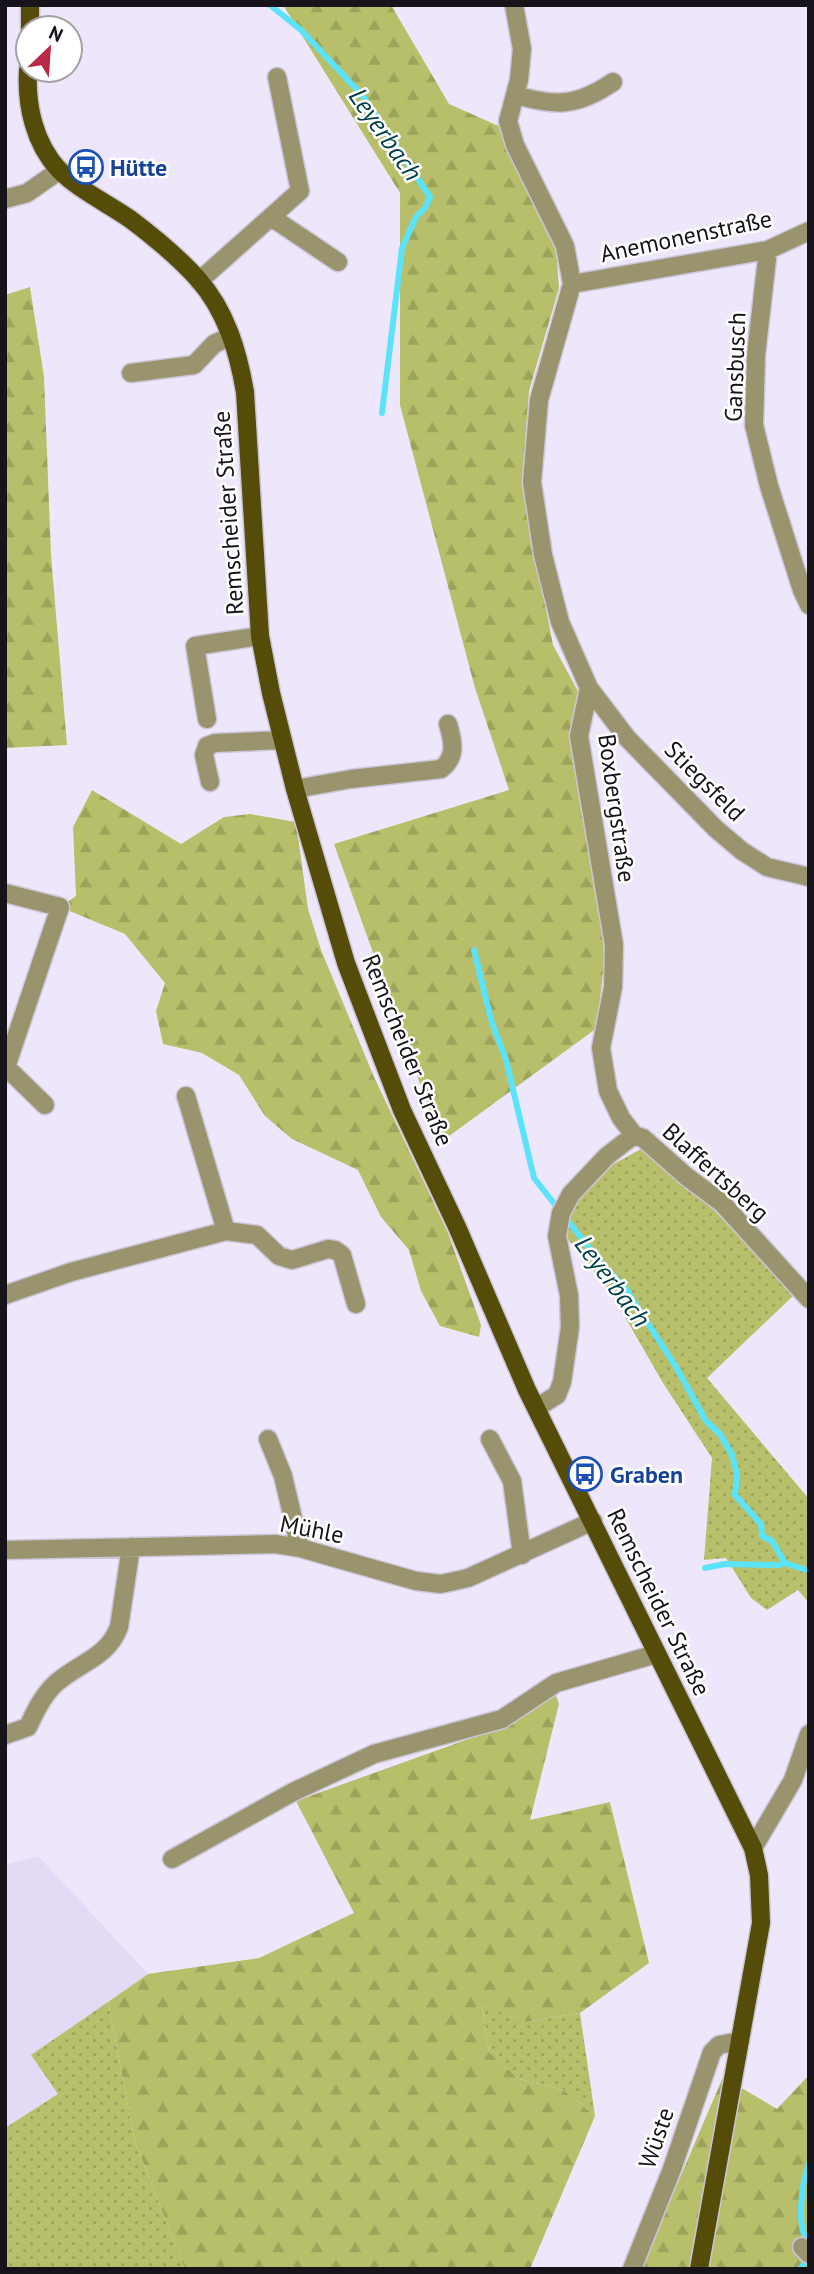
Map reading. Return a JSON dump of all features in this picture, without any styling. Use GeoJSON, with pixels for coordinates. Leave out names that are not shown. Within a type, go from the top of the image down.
{"type":"FeatureCollection","features":[{"type":"Feature","properties":{"kind":"main road","name":"Remscheider Straße"},"geometry":{"type":"LineString","coordinates":[[27,84],[32,119],[46,152],[60,170],[130,219],[173,254],[212,298],[231,336],[245,392],[260,636],[282,740],[346,962],[402,1110],[458,1229],[536,1408],[753,1848],[760,1875],[761,1923],[699,2269]]}},
{"type":"Feature","properties":{"kind":"street"},"geometry":{"type":"LineString","coordinates":[[514,5],[522,49],[519,80],[508,121],[515,145],[565,246],[572,284],[539,400],[533,482],[543,555],[560,622],[589,688]]}},
{"type":"Feature","properties":{"kind":"street"},"geometry":{"type":"LineString","coordinates":[[199,281],[300,191],[278,77]]}},
{"type":"Feature","properties":{"kind":"street"},"geometry":{"type":"LineString","coordinates":[[516,95],[538,102],[557,104],[577,101],[613,82]]}},
{"type":"Feature","properties":{"kind":"street"},"geometry":{"type":"LineString","coordinates":[[5,199],[27,193],[60,170]]}},
{"type":"Feature","properties":{"kind":"street"},"geometry":{"type":"LineString","coordinates":[[271,217],[338,262]]}},
{"type":"Feature","properties":{"kind":"street","name":"Anemonenstraße"},"geometry":{"type":"LineString","coordinates":[[572,284],[768,250],[809,231]]}},
{"type":"Feature","properties":{"kind":"street","name":"Gansbusch"},"geometry":{"type":"LineString","coordinates":[[768,250],[756,355],[754,425],[785,538],[809,605]]}},
{"type":"Feature","properties":{"kind":"street"},"geometry":{"type":"LineString","coordinates":[[131,373],[194,365],[214,344],[231,336]]}},
{"type":"Feature","properties":{"kind":"street"},"geometry":{"type":"LineString","coordinates":[[207,719],[194,646],[260,636]]}},
{"type":"Feature","properties":{"kind":"street","name":"Stiegsfeld"},"geometry":{"type":"LineString","coordinates":[[589,688],[627,738],[716,829],[742,851],[767,867],[809,877]]}},
{"type":"Feature","properties":{"kind":"street","name":"Boxbergstraße"},"geometry":{"type":"LineString","coordinates":[[589,688],[579,736],[614,945],[612,987],[601,1048],[608,1091],[621,1118],[634,1135]]}},
{"type":"Feature","properties":{"kind":"street"},"geometry":{"type":"LineString","coordinates":[[296,789],[351,779],[441,769],[451,758],[454,744],[448,724]]}},
{"type":"Feature","properties":{"kind":"street"},"geometry":{"type":"LineString","coordinates":[[210,782],[204,755],[207,746],[215,743],[282,740]]}},
{"type":"Feature","properties":{"kind":"street"},"geometry":{"type":"LineString","coordinates":[[5,893],[60,906],[6,1067],[45,1105]]}},
{"type":"Feature","properties":{"kind":"street"},"geometry":{"type":"LineString","coordinates":[[186,1096],[226,1231]]}},
{"type":"Feature","properties":{"kind":"street","name":"Blaffertsberg"},"geometry":{"type":"LineString","coordinates":[[536,1408],[557,1395],[562,1382],[570,1328],[569,1295],[557,1236],[557,1224],[564,1203],[607,1156],[634,1135],[643,1138],[687,1177],[722,1203],[809,1299]]}},
{"type":"Feature","properties":{"kind":"street"},"geometry":{"type":"LineString","coordinates":[[5,1295],[71,1272],[226,1231],[257,1235],[278,1256],[292,1260],[328,1249],[335,1250],[342,1255],[356,1304]]}},
{"type":"Feature","properties":{"kind":"street"},"geometry":{"type":"LineString","coordinates":[[268,1438],[283,1476],[300,1548]]}},
{"type":"Feature","properties":{"kind":"street"},"geometry":{"type":"LineString","coordinates":[[491,1439],[512,1481],[522,1555]]}},
{"type":"Feature","properties":{"kind":"street","name":"Mühle"},"geometry":{"type":"LineString","coordinates":[[5,1550],[275,1544],[300,1548],[416,1581],[441,1584],[468,1578],[593,1521]]}},
{"type":"Feature","properties":{"kind":"street"},"geometry":{"type":"LineString","coordinates":[[5,1735],[28,1727],[40,1702],[55,1684],[107,1648],[114,1638],[119,1626],[131,1547]]}},
{"type":"Feature","properties":{"kind":"street"},"geometry":{"type":"LineString","coordinates":[[172,1859],[293,1792],[374,1754],[502,1719],[556,1683],[656,1654]]}},
{"type":"Feature","properties":{"kind":"street"},"geometry":{"type":"LineString","coordinates":[[753,1848],[793,1780],[809,1734]]}},
{"type":"Feature","properties":{"kind":"street","name":"Wüste"},"geometry":{"type":"LineString","coordinates":[[632,2269],[673,2169],[712,2052],[719,2045],[740,2041]]}},
{"type":"Feature","properties":{"kind":"shaded area"},"geometry":{"type":"Polygon","coordinates":[[[38,1856],[148,1974],[31,2055],[58,2094],[5,2128],[5,1865],[38,1856]]]}},
{"type":"Feature","properties":{"kind":"green space"},"geometry":{"type":"Polygon","coordinates":[[[283,5],[391,5],[449,104],[503,128],[556,246],[559,288],[529,391],[522,485],[553,645],[579,693],[573,741],[606,945],[597,1028],[441,1142],[334,844],[509,790],[475,688],[400,405],[400,193],[283,5]]]}},
{"type":"Feature","properties":{"kind":"green space"},"geometry":{"type":"Polygon","coordinates":[[[30,287],[44,377],[51,555],[67,745],[5,748],[5,295],[30,287]]]}},
{"type":"Feature","properties":{"kind":"green space"},"geometry":{"type":"Polygon","coordinates":[[[92,790],[181,844],[224,817],[250,814],[296,822],[308,909],[321,950],[374,1077],[448,1233],[481,1325],[479,1337],[440,1326],[421,1291],[409,1250],[381,1217],[358,1170],[292,1139],[265,1116],[239,1075],[202,1053],[163,1044],[156,1011],[165,983],[125,934],[60,907],[76,896],[73,827],[92,790]]]}},
{"type":"Feature","properties":{"kind":"green space"},"geometry":{"type":"Polygon","coordinates":[[[641,1149],[715,1211],[794,1295],[707,1378],[809,1499],[809,1603],[798,1590],[767,1610],[751,1598],[726,1558],[704,1560],[712,1458],[663,1383],[610,1291],[562,1232],[569,1211],[612,1165],[641,1149]]]}},
{"type":"Feature","properties":{"kind":"green space"},"geometry":{"type":"Polygon","coordinates":[[[554,1690],[559,1704],[530,1820],[610,1802],[649,1963],[580,2013],[526,2022],[482,2005],[489,2052],[519,2079],[564,2090],[595,2116],[530,2269],[185,2269],[135,2142],[108,2002],[148,1974],[259,1958],[354,1913],[296,1801],[499,1728],[554,1690]]]}},
{"type":"Feature","properties":{"kind":"green space"},"geometry":{"type":"Polygon","coordinates":[[[108,2002],[135,2142],[185,2269],[5,2269],[5,2128],[58,2094],[31,2055],[108,2002]]]}},
{"type":"Feature","properties":{"kind":"green space"},"geometry":{"type":"Polygon","coordinates":[[[482,2004],[526,2022],[580,2013],[595,2116],[564,2090],[519,2079],[489,2052],[482,2004]]]}},
{"type":"Feature","properties":{"kind":"green space"},"geometry":{"type":"Polygon","coordinates":[[[809,2075],[809,2269],[641,2269],[723,2077],[777,2109],[809,2075]]]}},
{"type":"Feature","properties":{"kind":"waterway","name":"Leyerbach"},"geometry":{"type":"LineString","coordinates":[[270,5],[301,30],[362,95],[430,197],[425,208],[416,217],[402,248],[382,413]]}},
{"type":"Feature","properties":{"kind":"waterway","name":"Leyerbach"},"geometry":{"type":"LineString","coordinates":[[474,950],[491,1020],[506,1060],[534,1178],[605,1268],[624,1286],[676,1367],[706,1421],[720,1434],[732,1455],[737,1474],[735,1495],[761,1524],[762,1536],[772,1541],[785,1563],[809,1571]]}},
{"type":"Feature","properties":{"kind":"waterway"},"geometry":{"type":"LineString","coordinates":[[705,1568],[725,1564],[785,1563]]}},
{"type":"Feature","properties":{"kind":"waterway","name":"Leyerbach"},"geometry":{"type":"LineString","coordinates":[[809,2164],[802,2193],[801,2216],[802,2227],[809,2243]]}},
{"type":"Feature","properties":{"kind":"waterway","name":"Leyerbach"},"geometry":{"type":"LineString","coordinates":[[800,2269],[808,2259]]}},
{"type":"Feature","properties":{"kind":"place","name":"Hütte"},"geometry":{"type":"Point","coordinates":[86,167]}},
{"type":"Feature","properties":{"kind":"place","name":"Graben"},"geometry":{"type":"Point","coordinates":[585,1474]}}]}
